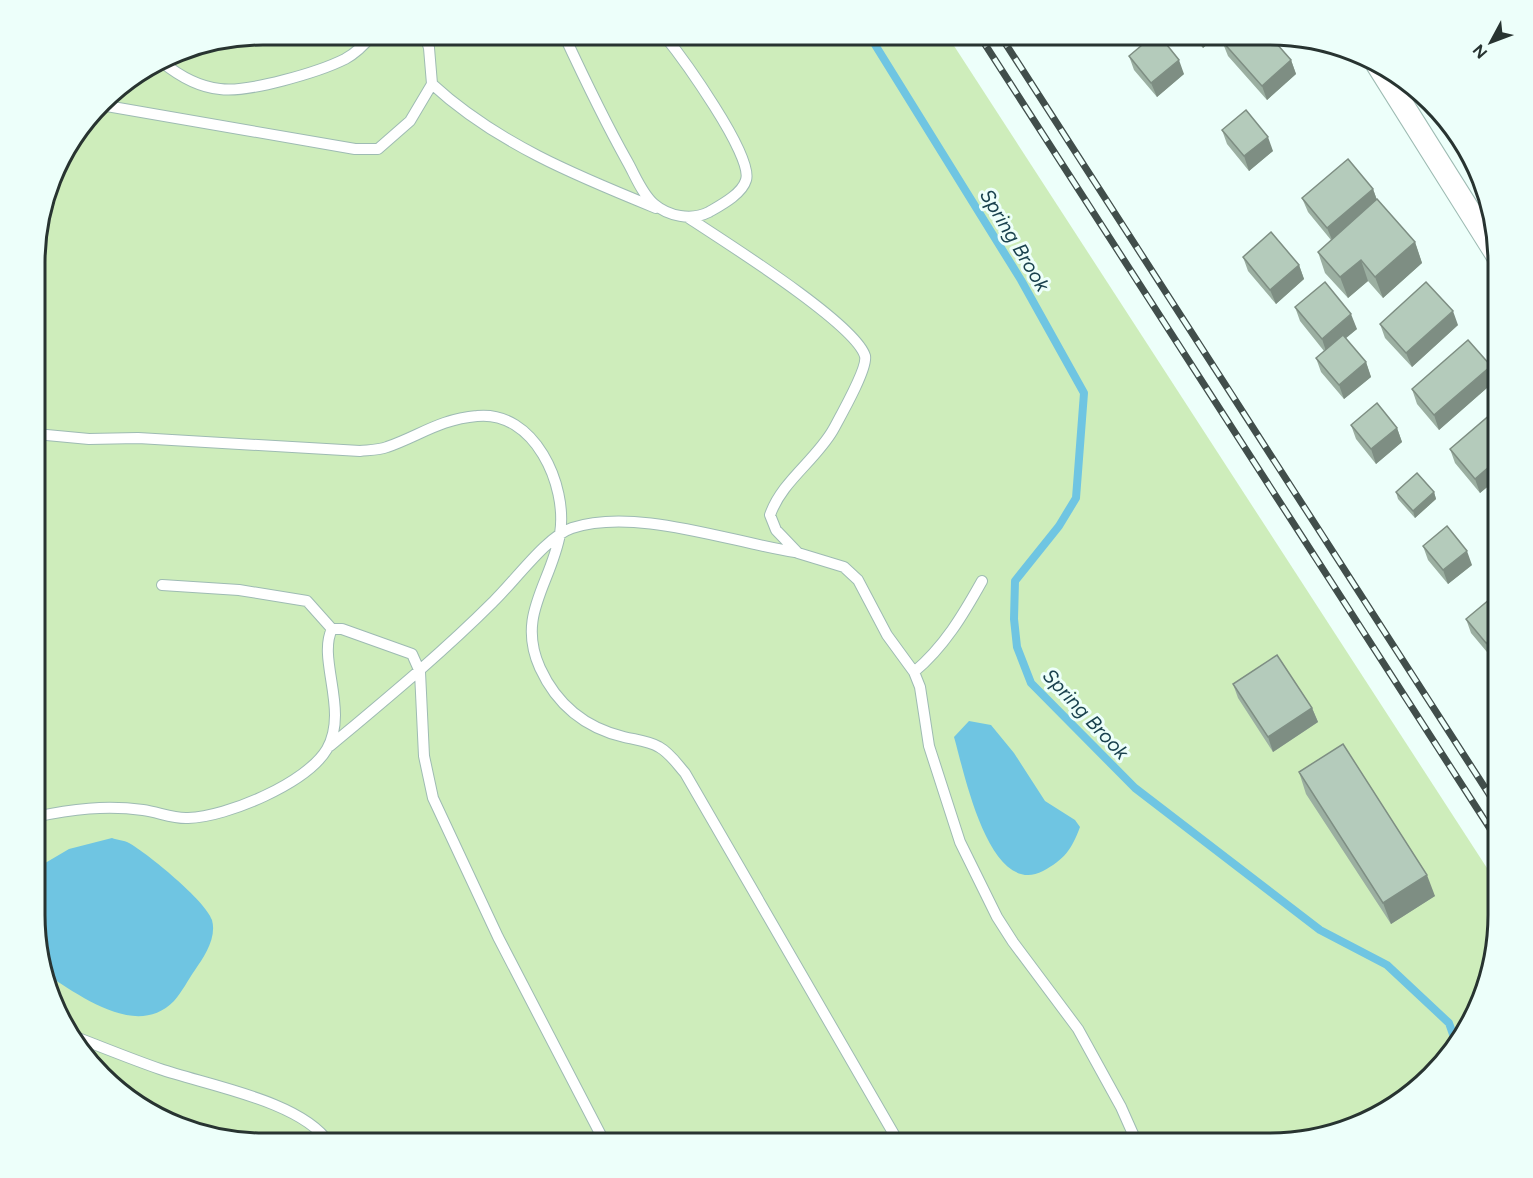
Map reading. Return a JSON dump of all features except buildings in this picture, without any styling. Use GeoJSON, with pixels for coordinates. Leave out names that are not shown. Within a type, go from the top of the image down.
{"type":"FeatureCollection","features":[{"type":"Feature","properties":{"kind":"street"},"geometry":{"type":"LineString","coordinates":[[1387,79],[1487,238]]}},
{"type":"Feature","properties":{"kind":"lane"},"geometry":{"type":"LineString","coordinates":[[168,66],[185,79],[220,90],[252,88],[346,58],[364,45]]}},
{"type":"Feature","properties":{"kind":"lane"},"geometry":{"type":"LineString","coordinates":[[111,107],[355,149],[378,149],[410,121],[432,84],[428,45]]}},
{"type":"Feature","properties":{"kind":"lane"},"geometry":{"type":"LineString","coordinates":[[569,45],[612,135],[651,201],[661,210]]}},
{"type":"Feature","properties":{"kind":"lane"},"geometry":{"type":"LineString","coordinates":[[671,45],[719,113],[747,168],[747,180],[738,192],[705,214],[689,218]]}},
{"type":"Feature","properties":{"kind":"lane"},"geometry":{"type":"LineString","coordinates":[[432,84],[457,107],[521,148],[583,178],[661,210],[689,218],[755,260],[850,334],[865,355],[865,370],[833,430],[775,500],[770,515],[776,530],[798,553]]}},
{"type":"Feature","properties":{"kind":"lane"},"geometry":{"type":"LineString","coordinates":[[45,435],[89,439],[138,438],[360,451],[386,448],[440,424],[478,416],[499,418],[520,428],[534,440],[549,468],[562,507],[560,534],[531,625],[532,649],[541,670],[559,699],[584,722],[604,731],[661,748],[685,773],[892,1133]]}},
{"type":"Feature","properties":{"kind":"lane"},"geometry":{"type":"LineString","coordinates":[[45,815],[102,807],[144,810],[186,819],[211,815],[289,784],[315,765],[327,749],[485,610],[522,574],[549,540],[572,528],[643,522],[666,524],[798,553],[844,567],[858,580],[887,635],[914,672],[920,687],[929,746],[960,842],[1013,942],[1078,1029],[1121,1107],[1133,1133]]}},
{"type":"Feature","properties":{"kind":"lane"},"geometry":{"type":"LineString","coordinates":[[914,672],[930,658],[948,636],[982,581]]}},
{"type":"Feature","properties":{"kind":"lane"},"geometry":{"type":"LineString","coordinates":[[162,585],[239,590],[307,601],[332,629],[342,629],[412,654],[419,668],[423,747],[434,798],[498,937],[600,1133]]}},
{"type":"Feature","properties":{"kind":"lane"},"geometry":{"type":"LineString","coordinates":[[327,749],[334,732],[335,722],[334,687],[328,637],[332,629]]}},
{"type":"Feature","properties":{"kind":"lane"},"geometry":{"type":"LineString","coordinates":[[85,1040],[160,1069],[277,1107],[314,1125],[321,1133]]}},
{"type":"Feature","properties":{"kind":"green space"},"geometry":{"type":"Polygon","coordinates":[[[248,45],[953,45],[1488,870],[1488,930],[1481,972],[1466,1012],[1443,1048],[1414,1079],[1367,1111],[1327,1126],[1285,1133],[248,1133],[206,1126],[179,1116],[166,1111],[130,1088],[99,1059],[67,1012],[52,972],[45,930],[45,248],[52,206],[62,179],[67,166],[90,130],[119,99],[166,67],[206,52],[248,45]]]}},
{"type":"Feature","properties":{"kind":"water"},"geometry":{"type":"Polygon","coordinates":[[[969,721],[991,725],[1014,753],[1045,801],[1075,820],[1080,827],[1074,842],[1066,853],[1057,863],[1043,871],[1024,875],[1008,867],[994,850],[982,827],[972,802],[954,737],[969,721]]]}},
{"type":"Feature","properties":{"kind":"water"},"geometry":{"type":"Polygon","coordinates":[[[112,838],[125,841],[162,867],[188,890],[212,920],[213,934],[209,947],[180,994],[159,1012],[143,1016],[109,1010],[55,980],[45,930],[45,863],[69,849],[112,838]]]}},
{"type":"Feature","properties":{"kind":"waterway","name":"Spring Brook"},"geometry":{"type":"LineString","coordinates":[[875,45],[1021,280],[1084,393],[1076,498],[1059,526],[1015,581],[1014,619],[1017,647],[1031,683],[1135,788],[1320,930],[1387,965],[1449,1023],[1453,1033]]}},
{"type":"Feature","properties":{"kind":"railway"},"geometry":{"type":"LineString","coordinates":[[985,45],[1488,825]]}},
{"type":"Feature","properties":{"kind":"railway"},"geometry":{"type":"LineString","coordinates":[[1006,45],[1488,792]]}}]}
